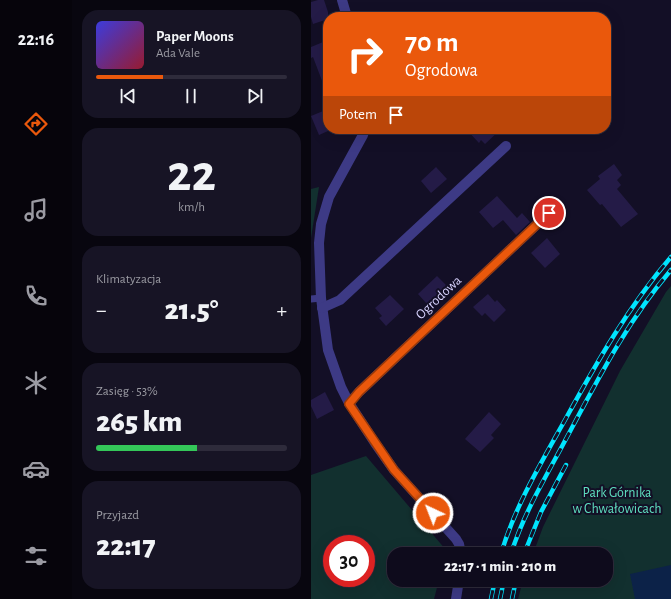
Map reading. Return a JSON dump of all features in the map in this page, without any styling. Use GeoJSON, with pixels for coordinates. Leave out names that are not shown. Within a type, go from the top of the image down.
{"type":"FeatureCollection","features":[{"type":"Feature","properties":{"kind":"street"},"geometry":{"type":"LineString","coordinates":[[342,0],[346,12]]}},
{"type":"Feature","properties":{"kind":"street"},"geometry":{"type":"LineString","coordinates":[[363,134],[329,197],[323,215],[319,243],[321,298],[328,350],[334,370],[349,404],[394,470],[456,539],[460,547]]}},
{"type":"Feature","properties":{"kind":"street"},"geometry":{"type":"LineString","coordinates":[[322,308],[340,300],[506,146]]}},
{"type":"Feature","properties":{"kind":"street","name":"Ogrodowa"},"geometry":{"type":"LineString","coordinates":[[349,404],[359,392],[428,325],[549,213]]}},
{"type":"Feature","properties":{"kind":"street"},"geometry":{"type":"LineString","coordinates":[[456,599],[458,587]]}},
{"type":"Feature","properties":{"kind":"lane"},"geometry":{"type":"LineString","coordinates":[[311,299],[321,298]]}},
{"type":"Feature","properties":{"kind":"green space"},"geometry":{"type":"Polygon","coordinates":[[[319,187],[311,238],[311,189],[319,187]]]}},
{"type":"Feature","properties":{"kind":"green space","name":"Park Górnika w Chwałowicach"},"geometry":{"type":"Polygon","coordinates":[[[671,286],[671,599],[518,599],[521,587],[613,587],[613,547],[536,547],[543,527],[620,371],[666,292],[671,286]]]}},
{"type":"Feature","properties":{"kind":"green space"},"geometry":{"type":"Polygon","coordinates":[[[366,456],[443,547],[387,547],[387,587],[437,587],[434,599],[311,599],[311,475],[366,456]]]}},
{"type":"Feature","properties":{"kind":"water"},"geometry":{"type":"Polygon","coordinates":[[[671,565],[671,599],[635,599],[630,574],[671,565]]]}},
{"type":"Feature","properties":{"kind":"building"},"geometry":{"type":"Polygon","coordinates":[[[324,0],[328,12],[323,12],[323,21],[313,24],[311,17],[311,2],[324,0]]]}},
{"type":"Feature","properties":{"kind":"building"},"geometry":{"type":"Polygon","coordinates":[[[323,42],[323,83],[313,57],[311,58],[311,47],[323,42]]]}},
{"type":"Feature","properties":{"kind":"building"},"geometry":{"type":"Polygon","coordinates":[[[323,111],[323,133],[319,135],[311,116],[323,111]]]}},
{"type":"Feature","properties":{"kind":"building"},"geometry":{"type":"Polygon","coordinates":[[[471,134],[496,134],[485,144],[481,140],[479,143],[471,134]]]}},
{"type":"Feature","properties":{"kind":"building"},"geometry":{"type":"Polygon","coordinates":[[[614,164],[622,175],[617,180],[621,185],[617,189],[638,214],[621,227],[602,204],[600,205],[587,190],[600,179],[598,176],[614,164]]]}},
{"type":"Feature","properties":{"kind":"building"},"geometry":{"type":"Polygon","coordinates":[[[436,167],[447,179],[431,193],[421,181],[436,167]]]}},
{"type":"Feature","properties":{"kind":"building"},"geometry":{"type":"Polygon","coordinates":[[[497,196],[517,218],[522,213],[530,222],[516,235],[503,220],[493,228],[479,212],[497,196]]]}},
{"type":"Feature","properties":{"kind":"building"},"geometry":{"type":"Polygon","coordinates":[[[547,238],[560,254],[545,268],[531,253],[547,238]]]}},
{"type":"Feature","properties":{"kind":"building"},"geometry":{"type":"Polygon","coordinates":[[[437,276],[447,286],[427,304],[418,294],[437,276]]]}},
{"type":"Feature","properties":{"kind":"building"},"geometry":{"type":"Polygon","coordinates":[[[488,294],[495,302],[497,300],[506,310],[494,322],[485,313],[482,316],[473,307],[488,294]]]}},
{"type":"Feature","properties":{"kind":"building"},"geometry":{"type":"Polygon","coordinates":[[[390,295],[404,309],[386,326],[379,318],[382,316],[375,308],[390,295]]]}},
{"type":"Feature","properties":{"kind":"building"},"geometry":{"type":"Polygon","coordinates":[[[325,392],[334,410],[317,419],[311,406],[311,400],[325,392]]]}},
{"type":"Feature","properties":{"kind":"building"},"geometry":{"type":"Polygon","coordinates":[[[489,412],[501,424],[491,435],[494,438],[480,452],[465,439],[489,412]]]}},
{"type":"Feature","properties":{"kind":"railway"},"geometry":{"type":"LineString","coordinates":[[503,547],[529,485],[589,377],[627,315],[655,276],[671,257]]}},
{"type":"Feature","properties":{"kind":"railway"},"geometry":{"type":"LineString","coordinates":[[513,547],[522,523],[536,494],[602,372],[641,309],[671,270]]}},
{"type":"Feature","properties":{"kind":"railway"},"geometry":{"type":"LineString","coordinates":[[527,547],[541,512],[566,465]]}},
{"type":"Feature","properties":{"kind":"railway"},"geometry":{"type":"LineString","coordinates":[[491,599],[494,587]]}},
{"type":"Feature","properties":{"kind":"railway"},"geometry":{"type":"LineString","coordinates":[[500,599],[503,587]]}},
{"type":"Feature","properties":{"kind":"railway"},"geometry":{"type":"LineString","coordinates":[[512,599],[515,587]]}},
{"type":"Feature","properties":{"kind":"route"},"geometry":{"type":"LineString","coordinates":[[433,513],[394,470],[349,404],[359,392],[428,325],[549,213]]}}]}
